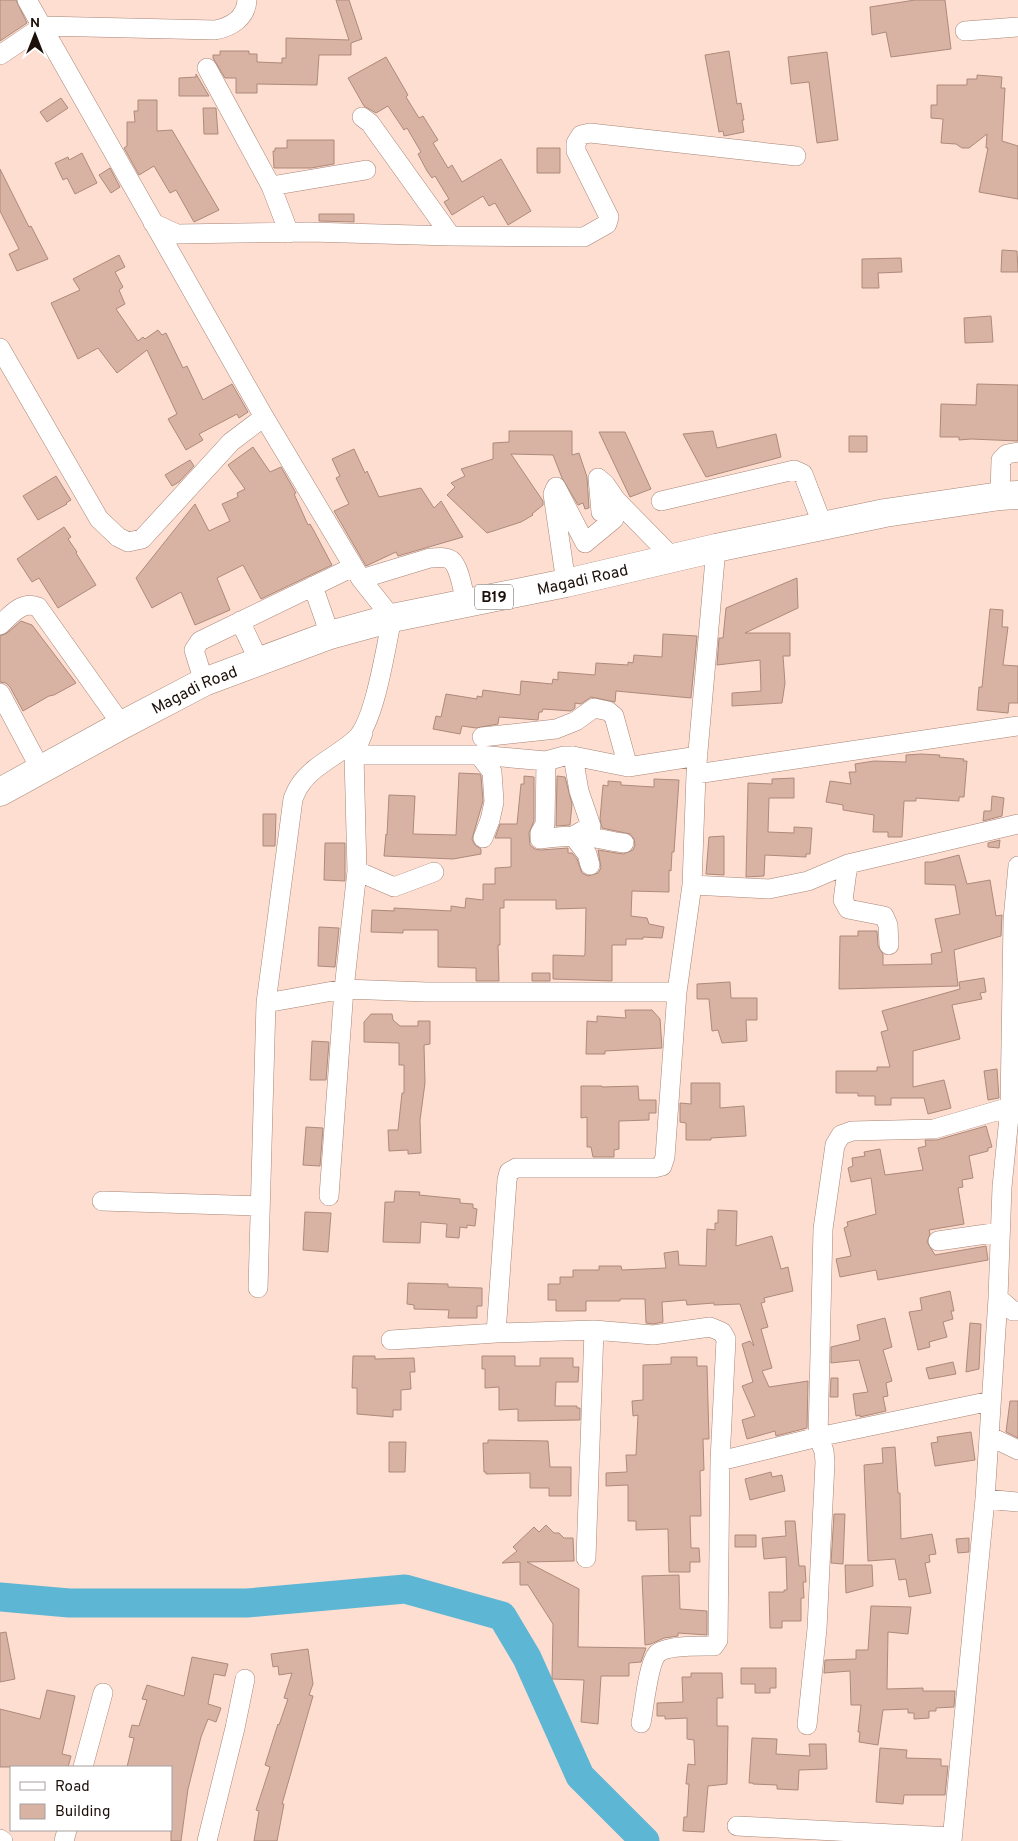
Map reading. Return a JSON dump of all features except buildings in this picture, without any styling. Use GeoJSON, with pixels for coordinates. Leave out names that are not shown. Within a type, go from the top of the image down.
{"type":"FeatureCollection","features":[{"type":"Feature","properties":{"kind":"highway","name":"Magadi Road"},"geometry":{"type":"LineString","coordinates":[[0,792],[204,682],[330,635],[392,618],[885,513],[1009,495]]}},
{"type":"Feature","properties":{"kind":"street"},"geometry":{"type":"LineString","coordinates":[[27,0],[264,417],[357,573],[392,618],[372,707],[354,755],[357,871],[344,990],[330,1196]]}},
{"type":"Feature","properties":{"kind":"street"},"geometry":{"type":"LineString","coordinates":[[0,55],[43,26],[215,30],[225,28],[243,15],[247,0]]}},
{"type":"Feature","properties":{"kind":"street"},"geometry":{"type":"LineString","coordinates":[[965,31],[1018,27]]}},
{"type":"Feature","properties":{"kind":"street"},"geometry":{"type":"LineString","coordinates":[[207,68],[271,186],[289,233]]}},
{"type":"Feature","properties":{"kind":"street"},"geometry":{"type":"LineString","coordinates":[[362,117],[370,123],[451,236]]}},
{"type":"Feature","properties":{"kind":"street"},"geometry":{"type":"LineString","coordinates":[[153,223],[177,234],[310,232],[584,237],[607,224],[609,218],[576,152],[576,143],[581,135],[590,133],[796,156]]}},
{"type":"Feature","properties":{"kind":"street"},"geometry":{"type":"LineString","coordinates":[[271,186],[366,170]]}},
{"type":"Feature","properties":{"kind":"street"},"geometry":{"type":"LineString","coordinates":[[0,348],[99,519],[118,537],[128,542],[142,539],[231,442],[264,417]]}},
{"type":"Feature","properties":{"kind":"street"},"geometry":{"type":"LineString","coordinates":[[1009,495],[1001,460],[1007,454],[1018,452]]}},
{"type":"Feature","properties":{"kind":"street"},"geometry":{"type":"LineString","coordinates":[[661,500],[794,470],[803,474],[823,526]]}},
{"type":"Feature","properties":{"kind":"street"},"geometry":{"type":"LineString","coordinates":[[566,582],[554,494],[556,487],[585,543],[614,519],[601,512],[598,478],[605,484],[616,500],[673,558]]}},
{"type":"Feature","properties":{"kind":"street"},"geometry":{"type":"LineString","coordinates":[[496,1333],[509,1172],[516,1168],[654,1168],[662,1166],[666,1157],[677,992],[692,885],[696,774],[716,548]]}},
{"type":"Feature","properties":{"kind":"street"},"geometry":{"type":"LineString","coordinates":[[204,682],[194,650],[200,641],[313,586],[357,573],[430,558],[442,558],[451,560],[457,569],[466,603]]}},
{"type":"Feature","properties":{"kind":"street"},"geometry":{"type":"LineString","coordinates":[[313,586],[330,635]]}},
{"type":"Feature","properties":{"kind":"street"},"geometry":{"type":"LineString","coordinates":[[0,625],[22,606],[33,605],[38,607],[122,725]]}},
{"type":"Feature","properties":{"kind":"street"},"geometry":{"type":"LineString","coordinates":[[240,621],[259,661]]}},
{"type":"Feature","properties":{"kind":"street"},"geometry":{"type":"LineString","coordinates":[[0,693],[41,770]]}},
{"type":"Feature","properties":{"kind":"street"},"geometry":{"type":"LineString","coordinates":[[482,736],[556,729],[576,720],[594,708],[608,711],[614,716],[628,767]]}},
{"type":"Feature","properties":{"kind":"street"},"geometry":{"type":"LineString","coordinates":[[696,774],[1018,726]]}},
{"type":"Feature","properties":{"kind":"street"},"geometry":{"type":"LineString","coordinates":[[258,1288],[266,1003],[293,799],[300,784],[311,773],[356,739],[365,728]]}},
{"type":"Feature","properties":{"kind":"street"},"geometry":{"type":"LineString","coordinates":[[556,729],[561,758],[578,792],[591,826],[573,836]]}},
{"type":"Feature","properties":{"kind":"street"},"geometry":{"type":"LineString","coordinates":[[354,755],[479,755],[561,758],[628,767],[698,756]]}},
{"type":"Feature","properties":{"kind":"street"},"geometry":{"type":"LineString","coordinates":[[479,755],[492,772],[494,802],[483,838]]}},
{"type":"Feature","properties":{"kind":"street"},"geometry":{"type":"LineString","coordinates":[[561,758],[540,833],[540,839],[573,836],[624,843]]}},
{"type":"Feature","properties":{"kind":"street"},"geometry":{"type":"LineString","coordinates":[[692,885],[769,889],[808,881],[848,864],[1018,824]]}},
{"type":"Feature","properties":{"kind":"street"},"geometry":{"type":"LineString","coordinates":[[573,836],[588,854],[590,865]]}},
{"type":"Feature","properties":{"kind":"street"},"geometry":{"type":"LineString","coordinates":[[848,864],[843,900],[845,905],[848,909],[884,916],[888,924],[889,945]]}},
{"type":"Feature","properties":{"kind":"street"},"geometry":{"type":"LineString","coordinates":[[737,1826],[952,1839],[985,1499],[998,1298],[1000,1232],[1010,1188],[1014,1108],[1018,866]]}},
{"type":"Feature","properties":{"kind":"street"},"geometry":{"type":"LineString","coordinates":[[357,871],[394,887],[434,872]]}},
{"type":"Feature","properties":{"kind":"street"},"geometry":{"type":"LineString","coordinates":[[266,1003],[344,990],[427,992],[677,992]]}},
{"type":"Feature","properties":{"kind":"street"},"geometry":{"type":"LineString","coordinates":[[807,1725],[816,1629],[825,1462],[824,1451],[818,1437],[823,1229],[835,1145],[841,1135],[852,1131],[934,1129],[1014,1108]]}},
{"type":"Feature","properties":{"kind":"street"},"geometry":{"type":"LineString","coordinates":[[102,1201],[260,1206]]}},
{"type":"Feature","properties":{"kind":"street"},"geometry":{"type":"LineString","coordinates":[[938,1241],[1000,1232]]}},
{"type":"Feature","properties":{"kind":"street"},"geometry":{"type":"LineString","coordinates":[[998,1298],[1013,1310],[1018,1311]]}},
{"type":"Feature","properties":{"kind":"street"},"geometry":{"type":"LineString","coordinates":[[391,1340],[496,1333],[594,1330],[653,1335],[710,1327],[722,1332],[726,1339],[720,1461],[718,1640],[714,1646],[681,1647],[657,1654],[652,1664],[641,1723]]}},
{"type":"Feature","properties":{"kind":"street"},"geometry":{"type":"LineString","coordinates":[[586,1558],[594,1330]]}},
{"type":"Feature","properties":{"kind":"street"},"geometry":{"type":"LineString","coordinates":[[720,1461],[818,1437],[991,1401]]}},
{"type":"Feature","properties":{"kind":"street"},"geometry":{"type":"LineString","coordinates":[[989,1436],[1018,1450]]}},
{"type":"Feature","properties":{"kind":"street"},"geometry":{"type":"LineString","coordinates":[[985,1499],[1018,1502]]}},
{"type":"Feature","properties":{"kind":"street"},"geometry":{"type":"LineString","coordinates":[[207,1841],[245,1680]]}},
{"type":"Feature","properties":{"kind":"street"},"geometry":{"type":"LineString","coordinates":[[83,1766],[102,1693]]}},
{"type":"Feature","properties":{"kind":"waterway"},"geometry":{"type":"LineString","coordinates":[[0,1597],[69,1603],[247,1603],[405,1589],[502,1616],[527,1658],[580,1776],[645,1841]]}}]}
